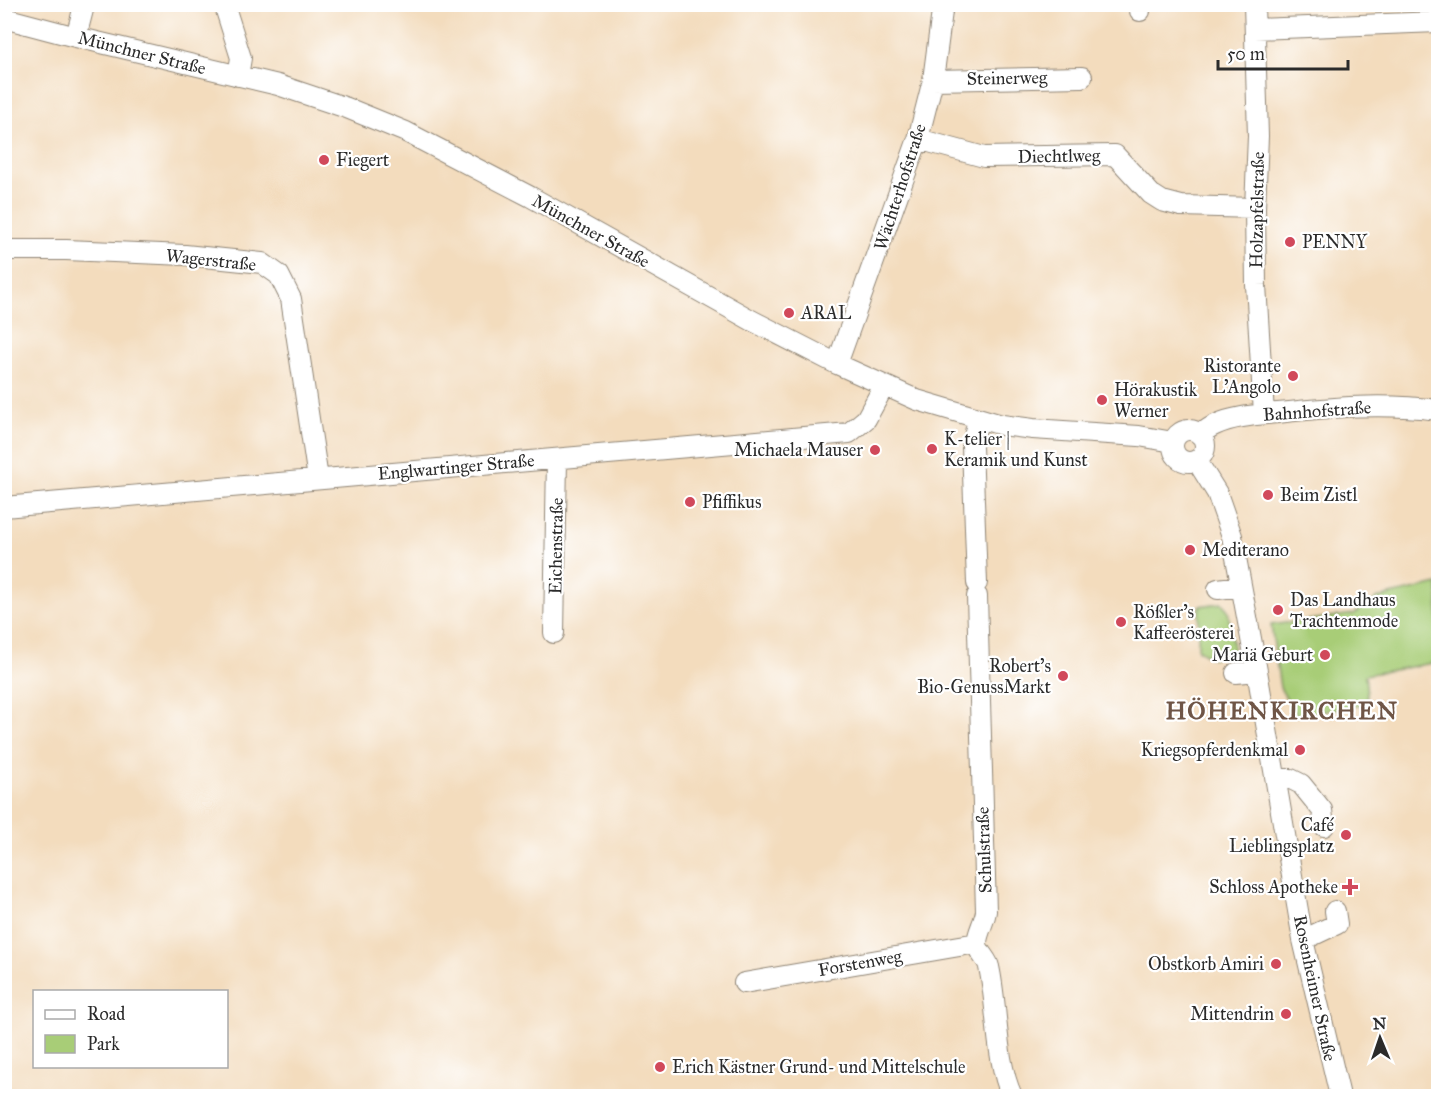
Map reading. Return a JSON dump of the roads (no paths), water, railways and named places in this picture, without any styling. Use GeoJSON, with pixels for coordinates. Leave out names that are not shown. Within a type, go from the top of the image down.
{"type":"FeatureCollection","features":[{"type":"Feature","properties":{"kind":"street"},"geometry":{"type":"LineString","coordinates":[[224,4],[242,58],[238,76]]}},
{"type":"Feature","properties":{"kind":"street","name":"Wächterhofstraße"},"geometry":{"type":"LineString","coordinates":[[837,364],[918,139],[933,80],[942,4]]}},
{"type":"Feature","properties":{"kind":"street","name":"Holzapfelstraße"},"geometry":{"type":"LineString","coordinates":[[1254,4],[1258,136],[1255,208],[1256,285],[1264,414]]}},
{"type":"Feature","properties":{"kind":"street"},"geometry":{"type":"LineString","coordinates":[[76,37],[84,6]]}},
{"type":"Feature","properties":{"kind":"street","name":"Münchner Straße"},"geometry":{"type":"LineString","coordinates":[[4,18],[306,94],[406,132],[531,197],[752,321],[837,364],[917,400],[978,419],[1033,429],[1139,436],[1173,442]]}},
{"type":"Feature","properties":{"kind":"street"},"geometry":{"type":"LineString","coordinates":[[1255,29],[1438,22]]}},
{"type":"Feature","properties":{"kind":"street","name":"Steinerweg"},"geometry":{"type":"LineString","coordinates":[[933,80],[1082,77]]}},
{"type":"Feature","properties":{"kind":"street","name":"Diechtlweg"},"geometry":{"type":"LineString","coordinates":[[918,139],[984,157],[1115,155],[1151,194],[1162,201],[1181,206],[1255,208]]}},
{"type":"Feature","properties":{"kind":"street","name":"Wagerstraße"},"geometry":{"type":"LineString","coordinates":[[4,250],[185,255],[262,263],[279,275],[291,299],[318,479]]}},
{"type":"Feature","properties":{"kind":"street","name":"Englwartinger Straße"},"geometry":{"type":"LineString","coordinates":[[4,507],[849,433],[866,419],[884,386]]}},
{"type":"Feature","properties":{"kind":"street","name":"Bahnhofstraße"},"geometry":{"type":"LineString","coordinates":[[1200,435],[1215,424],[1264,414],[1346,407],[1407,406],[1438,410]]}},
{"type":"Feature","properties":{"kind":"street","name":"Schulstraße"},"geometry":{"type":"LineString","coordinates":[[977,943],[986,911],[972,446],[978,419]]}},
{"type":"Feature","properties":{"kind":"street"},"geometry":{"type":"LineString","coordinates":[[1186,430],[1200,435],[1205,446],[1201,457],[1197,461],[1180,460],[1173,452],[1173,442],[1177,435],[1186,430]]}},
{"type":"Feature","properties":{"kind":"street","name":"Eichenstraße"},"geometry":{"type":"LineString","coordinates":[[554,633],[557,459]]}},
{"type":"Feature","properties":{"kind":"street","name":"Rosenheimer Straße"},"geometry":{"type":"LineString","coordinates":[[1197,461],[1217,493],[1232,536],[1303,940],[1340,1096]]}},
{"type":"Feature","properties":{"kind":"street"},"geometry":{"type":"LineString","coordinates":[[1218,589],[1241,586]]}},
{"type":"Feature","properties":{"kind":"street"},"geometry":{"type":"LineString","coordinates":[[1236,672],[1257,671]]}},
{"type":"Feature","properties":{"kind":"street"},"geometry":{"type":"LineString","coordinates":[[1276,779],[1291,779],[1301,784],[1322,810],[1324,822]]}},
{"type":"Feature","properties":{"kind":"street"},"geometry":{"type":"LineString","coordinates":[[1303,940],[1337,924],[1335,911]]}},
{"type":"Feature","properties":{"kind":"street"},"geometry":{"type":"LineString","coordinates":[[977,943],[981,954],[989,964],[997,1030],[1007,1086],[1012,1096]]}},
{"type":"Feature","properties":{"kind":"street","name":"Forstenweg"},"geometry":{"type":"LineString","coordinates":[[744,983],[977,943]]}},
{"type":"Feature","properties":{"kind":"place","name":"Fiegert"},"geometry":{"type":"Point","coordinates":[324,160]}},
{"type":"Feature","properties":{"kind":"place","name":"PENNY"},"geometry":{"type":"Point","coordinates":[1290,242]}},
{"type":"Feature","properties":{"kind":"place","name":"ARAL"},"geometry":{"type":"Point","coordinates":[789,313]}},
{"type":"Feature","properties":{"kind":"place","name":"Ristorante L'Angolo"},"geometry":{"type":"Point","coordinates":[1293,376]}},
{"type":"Feature","properties":{"kind":"place","name":"Hörakustik Werner"},"geometry":{"type":"Point","coordinates":[1102,400]}},
{"type":"Feature","properties":{"kind":"place","name":"K-telier | Keramik und Kunst"},"geometry":{"type":"Point","coordinates":[932,449]}},
{"type":"Feature","properties":{"kind":"place","name":"Michaela Mauser"},"geometry":{"type":"Point","coordinates":[875,450]}},
{"type":"Feature","properties":{"kind":"place","name":"Beim Zistl"},"geometry":{"type":"Point","coordinates":[1268,495]}},
{"type":"Feature","properties":{"kind":"place","name":"Pfiffikus"},"geometry":{"type":"Point","coordinates":[690,502]}},
{"type":"Feature","properties":{"kind":"place","name":"Mediterano"},"geometry":{"type":"Point","coordinates":[1190,550]}},
{"type":"Feature","properties":{"kind":"place","name":"Das Landhaus Trachtenmode"},"geometry":{"type":"Point","coordinates":[1278,610]}},
{"type":"Feature","properties":{"kind":"place","name":"Rößler’s Kaffeerösterei"},"geometry":{"type":"Point","coordinates":[1121,622]}},
{"type":"Feature","properties":{"kind":"place","name":"Mariä Geburt"},"geometry":{"type":"Point","coordinates":[1325,655]}},
{"type":"Feature","properties":{"kind":"place","name":"Robert's Bio-GenussMarkt"},"geometry":{"type":"Point","coordinates":[1063,676]}},
{"type":"Feature","properties":{"kind":"place","name":"Kriegsopferdenkmal"},"geometry":{"type":"Point","coordinates":[1300,750]}},
{"type":"Feature","properties":{"kind":"place","name":"Café Lieblingsplatz"},"geometry":{"type":"Point","coordinates":[1346,835]}},
{"type":"Feature","properties":{"kind":"place","name":"Schloss Apotheke"},"geometry":{"type":"Point","coordinates":[1350,887]}},
{"type":"Feature","properties":{"kind":"place","name":"Obstkorb Amiri"},"geometry":{"type":"Point","coordinates":[1276,964]}},
{"type":"Feature","properties":{"kind":"place","name":"Mittendrin"},"geometry":{"type":"Point","coordinates":[1286,1014]}},
{"type":"Feature","properties":{"kind":"place","name":"Erich Kästner Grund- und Mittelschule"},"geometry":{"type":"Point","coordinates":[660,1067]}},
{"type":"Feature","properties":{"kind":"district","name":"HÖHENKIRCHEN"},"geometry":{"type":"Point","coordinates":[1282,711]}}]}
